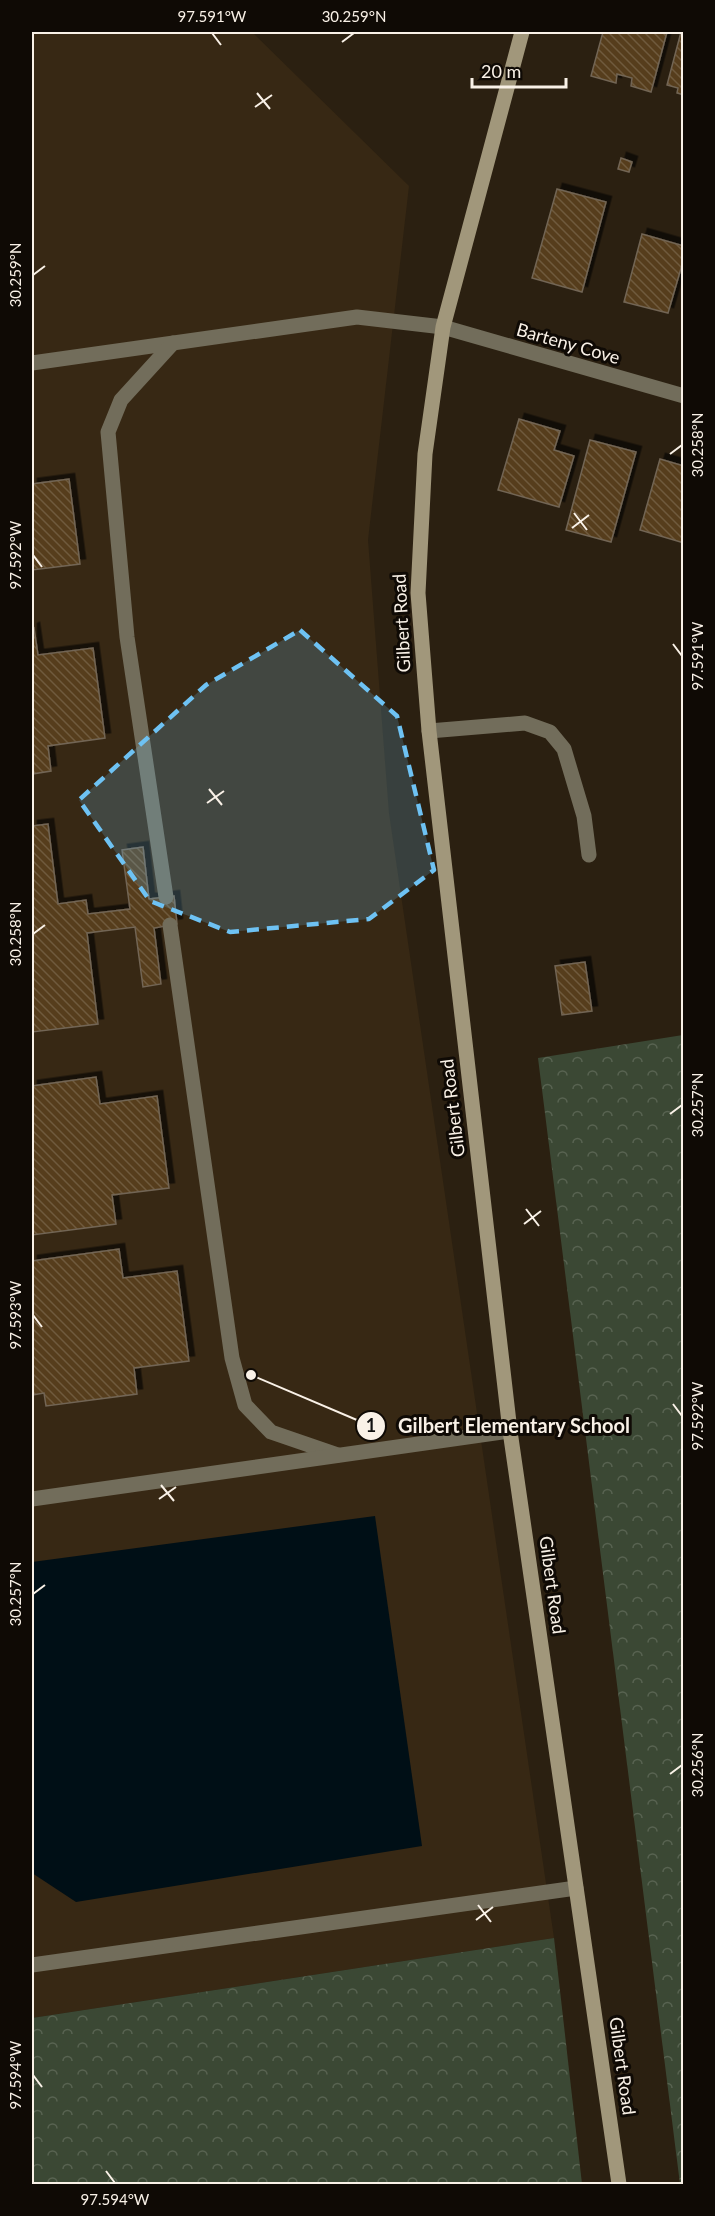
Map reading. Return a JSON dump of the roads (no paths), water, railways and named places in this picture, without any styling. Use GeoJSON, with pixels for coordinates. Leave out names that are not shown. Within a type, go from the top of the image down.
{"type":"FeatureCollection","features":[{"type":"Feature","properties":{"kind":"street","name":"Gilbert Road"},"geometry":{"type":"LineString","coordinates":[[522,32],[443,327],[425,454],[417,592],[429,731],[510,1431],[620,2184]]}},
{"type":"Feature","properties":{"kind":"street","name":"Barteny Cove"},"geometry":{"type":"LineString","coordinates":[[32,363],[357,317],[443,327],[684,396]]}},
{"type":"Feature","properties":{"kind":"street"},"geometry":{"type":"LineString","coordinates":[[166,897],[127,637],[108,432],[121,400],[173,343]]}},
{"type":"Feature","properties":{"kind":"street"},"geometry":{"type":"LineString","coordinates":[[429,731],[525,723],[550,732],[564,749],[584,816],[589,855]]}},
{"type":"Feature","properties":{"kind":"street"},"geometry":{"type":"LineString","coordinates":[[170,925],[232,1358],[245,1405],[271,1432],[338,1455]]}},
{"type":"Feature","properties":{"kind":"street"},"geometry":{"type":"LineString","coordinates":[[32,1499],[510,1431]]}},
{"type":"Feature","properties":{"kind":"street"},"geometry":{"type":"LineString","coordinates":[[32,1965],[576,1888]]}},
{"type":"Feature","properties":{"kind":"place","name":"Gilbert Elementary School"},"geometry":{"type":"Point","coordinates":[251,1375]}}]}
